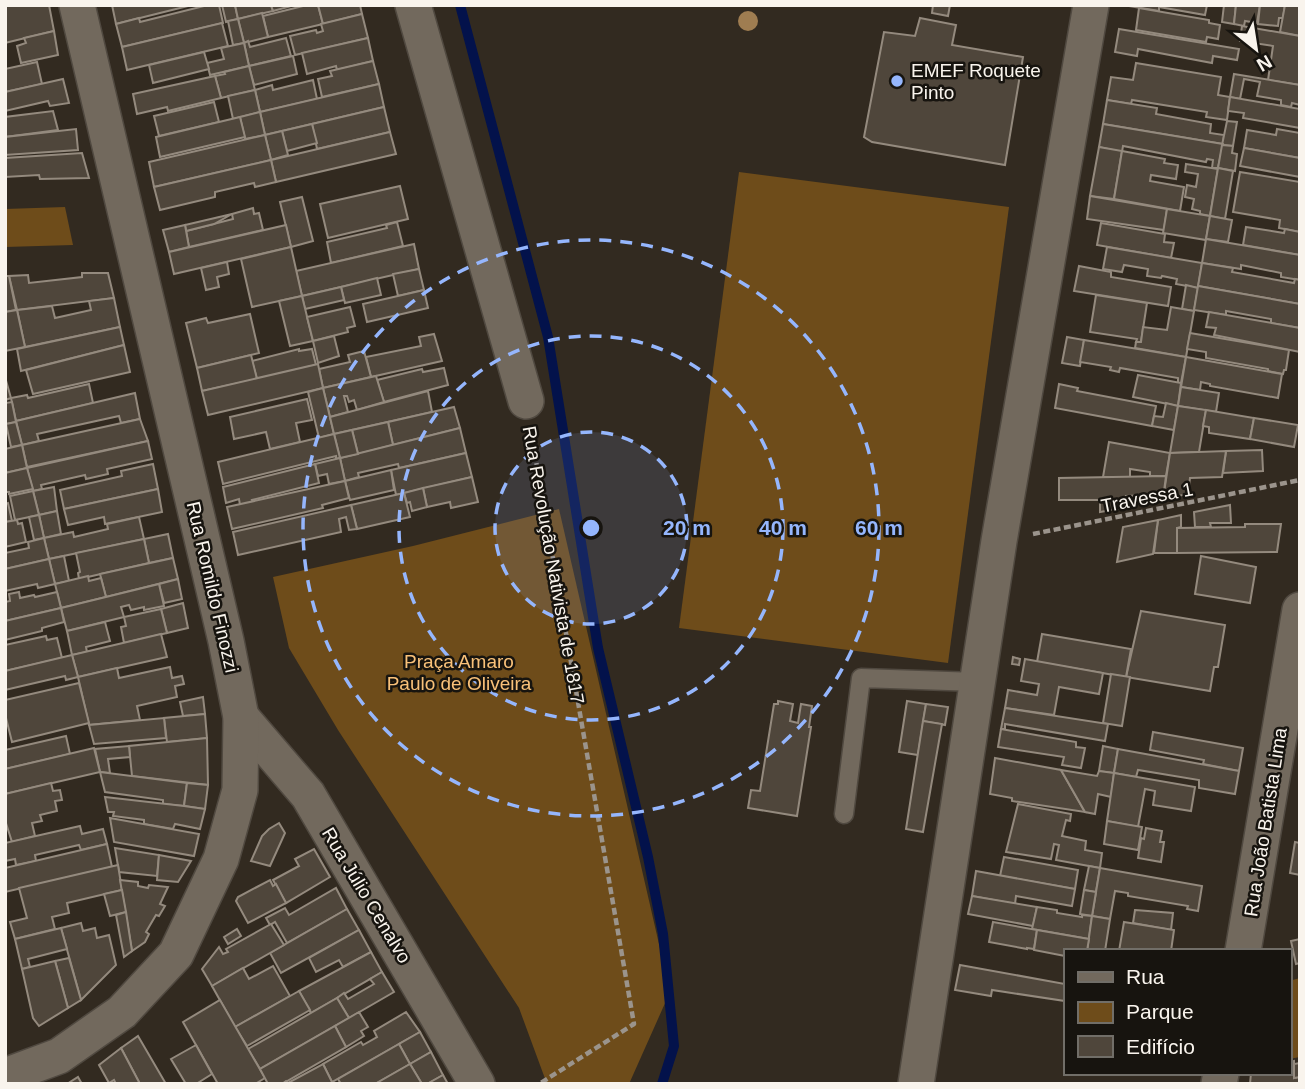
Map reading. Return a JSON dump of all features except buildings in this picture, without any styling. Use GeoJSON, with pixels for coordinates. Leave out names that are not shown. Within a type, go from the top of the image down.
{"type":"FeatureCollection","features":[{"type":"Feature","properties":{"kind":"street","name":"Rua Romildo Finozzi"},"geometry":{"type":"LineString","coordinates":[[5,1076],[59,1056],[122,1013],[176,954],[221,859],[240,790],[242,717],[226,640],[76,5]]}},
{"type":"Feature","properties":{"kind":"street","name":"Rua Revolução Nativista de 1817"},"geometry":{"type":"LineString","coordinates":[[413,5],[526,401]]}},
{"type":"Feature","properties":{"kind":"street"},"geometry":{"type":"LineString","coordinates":[[916,1084],[999,541],[1091,5]]}},
{"type":"Feature","properties":{"kind":"street","name":"Rua João Batista Lima"},"geometry":{"type":"LineString","coordinates":[[1243,949],[1300,610]]}},
{"type":"Feature","properties":{"kind":"street","name":"Rua Júlio Cenalvo"},"geometry":{"type":"LineString","coordinates":[[242,717],[308,795],[477,1084]]}},
{"type":"Feature","properties":{"kind":"lane"},"geometry":{"type":"LineString","coordinates":[[844,814],[861,678],[977,682]]}},
{"type":"Feature","properties":{"kind":"path","name":"Rua Revolução Nativista de 1817"},"geometry":{"type":"LineString","coordinates":[[526,401],[634,1024],[539,1084]]}},
{"type":"Feature","properties":{"kind":"path","name":"Travessa 1"},"geometry":{"type":"LineString","coordinates":[[999,541],[1300,480]]}},
{"type":"Feature","properties":{"kind":"green space"},"geometry":{"type":"Polygon","coordinates":[[[739,172],[1009,207],[948,663],[679,628],[739,172]]]}},
{"type":"Feature","properties":{"kind":"green space"},"geometry":{"type":"Polygon","coordinates":[[[65,207],[73,245],[5,247],[5,209],[65,207]]]}},
{"type":"Feature","properties":{"kind":"green space","name":"Praça Amaro Paulo de Oliveira"},"geometry":{"type":"Polygon","coordinates":[[[559,509],[670,992],[629,1084],[547,1084],[519,1008],[338,730],[289,648],[273,577],[413,546],[559,509]]]}},
{"type":"Feature","properties":{"kind":"green space"},"geometry":{"type":"Polygon","coordinates":[[[1300,978],[1300,1057],[1291,1059],[1291,980],[1300,978]]]}},
{"type":"Feature","properties":{"kind":"waterway"},"geometry":{"type":"LineString","coordinates":[[460,5],[548,337],[598,648],[648,857],[663,934],[674,1046],[662,1084]]}},
{"type":"Feature","properties":{"kind":"place","name":"EMEF Roquete Pinto"},"geometry":{"type":"Point","coordinates":[897,81]}}]}
